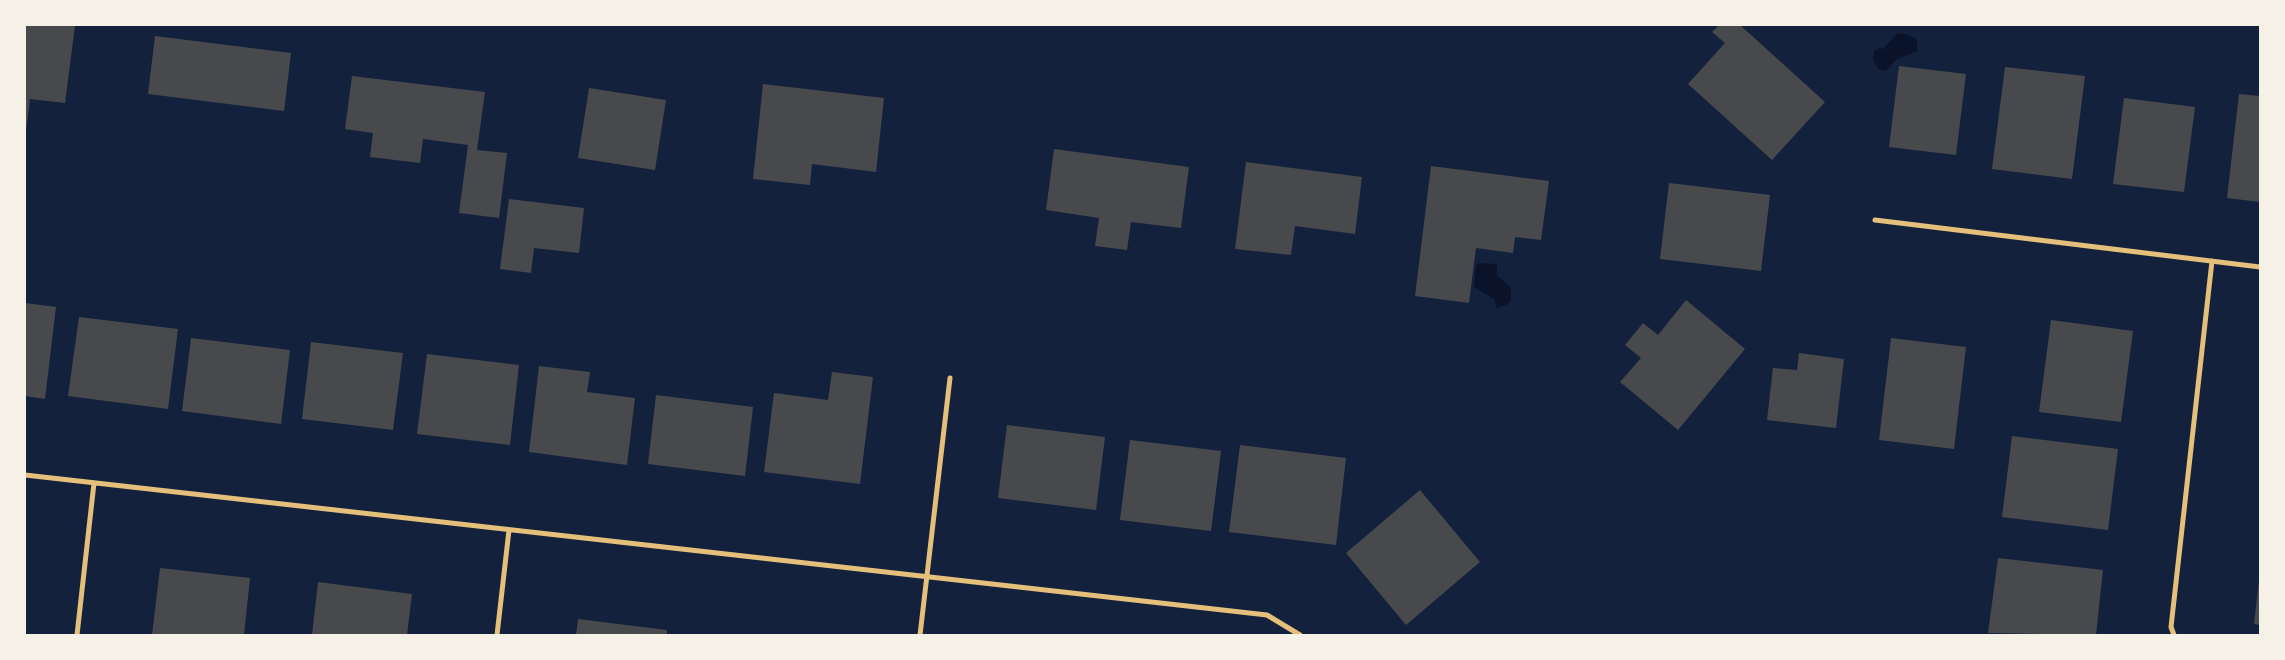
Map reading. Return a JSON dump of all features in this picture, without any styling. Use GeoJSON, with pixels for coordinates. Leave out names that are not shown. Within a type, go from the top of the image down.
{"type":"FeatureCollection","features":[{"type":"Feature","properties":{"kind":"street"},"geometry":{"type":"LineString","coordinates":[[1875,220],[2260,267]]}},
{"type":"Feature","properties":{"kind":"street"},"geometry":{"type":"LineString","coordinates":[[2174,635],[2171,627],[2212,261]]}},
{"type":"Feature","properties":{"kind":"street"},"geometry":{"type":"LineString","coordinates":[[920,635],[950,378]]}},
{"type":"Feature","properties":{"kind":"street"},"geometry":{"type":"LineString","coordinates":[[25,475],[1267,615],[1300,635]]}},
{"type":"Feature","properties":{"kind":"street"},"geometry":{"type":"LineString","coordinates":[[77,635],[94,483]]}},
{"type":"Feature","properties":{"kind":"street"},"geometry":{"type":"LineString","coordinates":[[497,635],[509,530]]}},
{"type":"Feature","properties":{"kind":"water"},"geometry":{"type":"Polygon","coordinates":[[[1902,33],[1917,39],[1917,51],[1896,60],[1886,71],[1878,69],[1873,60],[1874,51],[1879,48],[1883,49],[1897,34],[1902,33]]]}},
{"type":"Feature","properties":{"kind":"water"},"geometry":{"type":"Polygon","coordinates":[[[1479,263],[1497,264],[1497,275],[1511,288],[1511,300],[1506,305],[1497,308],[1494,299],[1474,287],[1476,266],[1479,263]]]}},
{"type":"Feature","properties":{"kind":"building"},"geometry":{"type":"Polygon","coordinates":[[[25,25],[75,26],[65,103],[30,99],[26,130],[25,25]]]}},
{"type":"Feature","properties":{"kind":"building"},"geometry":{"type":"Polygon","coordinates":[[[1719,25],[1740,25],[1825,102],[1772,160],[1688,84],[1725,43],[1712,32],[1719,25]]]}},
{"type":"Feature","properties":{"kind":"building"},"geometry":{"type":"Polygon","coordinates":[[[155,36],[291,53],[284,111],[148,94],[155,36]]]}},
{"type":"Feature","properties":{"kind":"building"},"geometry":{"type":"Polygon","coordinates":[[[1899,66],[1966,74],[1956,155],[1889,147],[1899,66]]]}},
{"type":"Feature","properties":{"kind":"building"},"geometry":{"type":"Polygon","coordinates":[[[2005,67],[2085,76],[2072,179],[1992,169],[2005,67]]]}},
{"type":"Feature","properties":{"kind":"building"},"geometry":{"type":"Polygon","coordinates":[[[352,76],[485,92],[477,150],[507,153],[499,218],[459,213],[468,145],[423,139],[420,163],[370,157],[373,133],[345,129],[352,76]]]}},
{"type":"Feature","properties":{"kind":"building"},"geometry":{"type":"Polygon","coordinates":[[[763,84],[884,98],[876,172],[812,164],[810,185],[753,179],[763,84]]]}},
{"type":"Feature","properties":{"kind":"building"},"geometry":{"type":"Polygon","coordinates":[[[589,88],[666,100],[655,170],[578,158],[589,88]]]}},
{"type":"Feature","properties":{"kind":"building"},"geometry":{"type":"Polygon","coordinates":[[[2239,94],[2260,96],[2260,202],[2227,198],[2239,94]]]}},
{"type":"Feature","properties":{"kind":"building"},"geometry":{"type":"Polygon","coordinates":[[[2124,98],[2195,107],[2184,192],[2113,184],[2124,98]]]}},
{"type":"Feature","properties":{"kind":"building"},"geometry":{"type":"Polygon","coordinates":[[[1054,149],[1189,167],[1181,228],[1131,222],[1127,250],[1095,246],[1099,218],[1046,210],[1054,149]]]}},
{"type":"Feature","properties":{"kind":"building"},"geometry":{"type":"Polygon","coordinates":[[[1246,162],[1362,177],[1355,234],[1295,226],[1291,255],[1235,249],[1246,162]]]}},
{"type":"Feature","properties":{"kind":"building"},"geometry":{"type":"Polygon","coordinates":[[[1431,166],[1549,181],[1541,240],[1515,237],[1513,253],[1476,248],[1469,303],[1415,296],[1431,166]]]}},
{"type":"Feature","properties":{"kind":"building"},"geometry":{"type":"Polygon","coordinates":[[[1669,183],[1770,195],[1761,271],[1660,259],[1669,183]]]}},
{"type":"Feature","properties":{"kind":"building"},"geometry":{"type":"Polygon","coordinates":[[[509,199],[584,208],[579,253],[534,248],[531,273],[500,269],[509,199]]]}},
{"type":"Feature","properties":{"kind":"building"},"geometry":{"type":"Polygon","coordinates":[[[1686,300],[1745,349],[1678,430],[1620,382],[1641,358],[1625,345],[1643,323],[1658,335],[1686,300]]]}},
{"type":"Feature","properties":{"kind":"building"},"geometry":{"type":"Polygon","coordinates":[[[25,303],[56,307],[45,399],[25,396],[25,303]]]}},
{"type":"Feature","properties":{"kind":"building"},"geometry":{"type":"Polygon","coordinates":[[[79,317],[178,329],[168,409],[68,396],[79,317]]]}},
{"type":"Feature","properties":{"kind":"building"},"geometry":{"type":"Polygon","coordinates":[[[2051,320],[2133,331],[2121,422],[2039,412],[2051,320]]]}},
{"type":"Feature","properties":{"kind":"building"},"geometry":{"type":"Polygon","coordinates":[[[191,338],[290,350],[281,424],[182,411],[191,338]]]}},
{"type":"Feature","properties":{"kind":"building"},"geometry":{"type":"Polygon","coordinates":[[[1891,338],[1966,347],[1954,449],[1879,440],[1891,338]]]}},
{"type":"Feature","properties":{"kind":"building"},"geometry":{"type":"Polygon","coordinates":[[[311,342],[403,353],[393,430],[302,419],[311,342]]]}},
{"type":"Feature","properties":{"kind":"building"},"geometry":{"type":"Polygon","coordinates":[[[1799,353],[1844,359],[1836,428],[1767,420],[1773,368],[1797,370],[1799,353]]]}},
{"type":"Feature","properties":{"kind":"building"},"geometry":{"type":"Polygon","coordinates":[[[427,354],[519,365],[510,445],[417,434],[427,354]]]}},
{"type":"Feature","properties":{"kind":"building"},"geometry":{"type":"Polygon","coordinates":[[[539,366],[590,372],[587,392],[635,398],[627,465],[529,452],[539,366]]]}},
{"type":"Feature","properties":{"kind":"building"},"geometry":{"type":"Polygon","coordinates":[[[832,372],[873,377],[860,484],[764,472],[774,393],[828,400],[832,372]]]}},
{"type":"Feature","properties":{"kind":"building"},"geometry":{"type":"Polygon","coordinates":[[[656,395],[753,407],[745,476],[648,464],[656,395]]]}},
{"type":"Feature","properties":{"kind":"building"},"geometry":{"type":"Polygon","coordinates":[[[1007,425],[1105,437],[1096,510],[998,498],[1007,425]]]}},
{"type":"Feature","properties":{"kind":"building"},"geometry":{"type":"Polygon","coordinates":[[[2012,436],[2118,449],[2108,530],[2002,517],[2012,436]]]}},
{"type":"Feature","properties":{"kind":"building"},"geometry":{"type":"Polygon","coordinates":[[[1130,440],[1221,451],[1211,531],[1120,520],[1130,440]]]}},
{"type":"Feature","properties":{"kind":"building"},"geometry":{"type":"Polygon","coordinates":[[[1240,445],[1346,458],[1336,545],[1229,532],[1240,445]]]}},
{"type":"Feature","properties":{"kind":"building"},"geometry":{"type":"Polygon","coordinates":[[[1420,490],[1480,562],[1406,625],[1346,553],[1420,490]]]}},
{"type":"Feature","properties":{"kind":"building"},"geometry":{"type":"Polygon","coordinates":[[[1998,558],[2103,570],[2096,635],[1988,633],[1998,558]]]}},
{"type":"Feature","properties":{"kind":"building"},"geometry":{"type":"Polygon","coordinates":[[[160,568],[250,578],[244,635],[152,635],[160,568]]]}},
{"type":"Feature","properties":{"kind":"building"},"geometry":{"type":"Polygon","coordinates":[[[2260,581],[2260,625],[2254,624],[2260,581]]]}},
{"type":"Feature","properties":{"kind":"building"},"geometry":{"type":"Polygon","coordinates":[[[318,582],[412,594],[407,635],[312,635],[318,582]]]}},
{"type":"Feature","properties":{"kind":"building"},"geometry":{"type":"Polygon","coordinates":[[[578,619],[667,630],[667,635],[576,635],[578,619]]]}}]}
